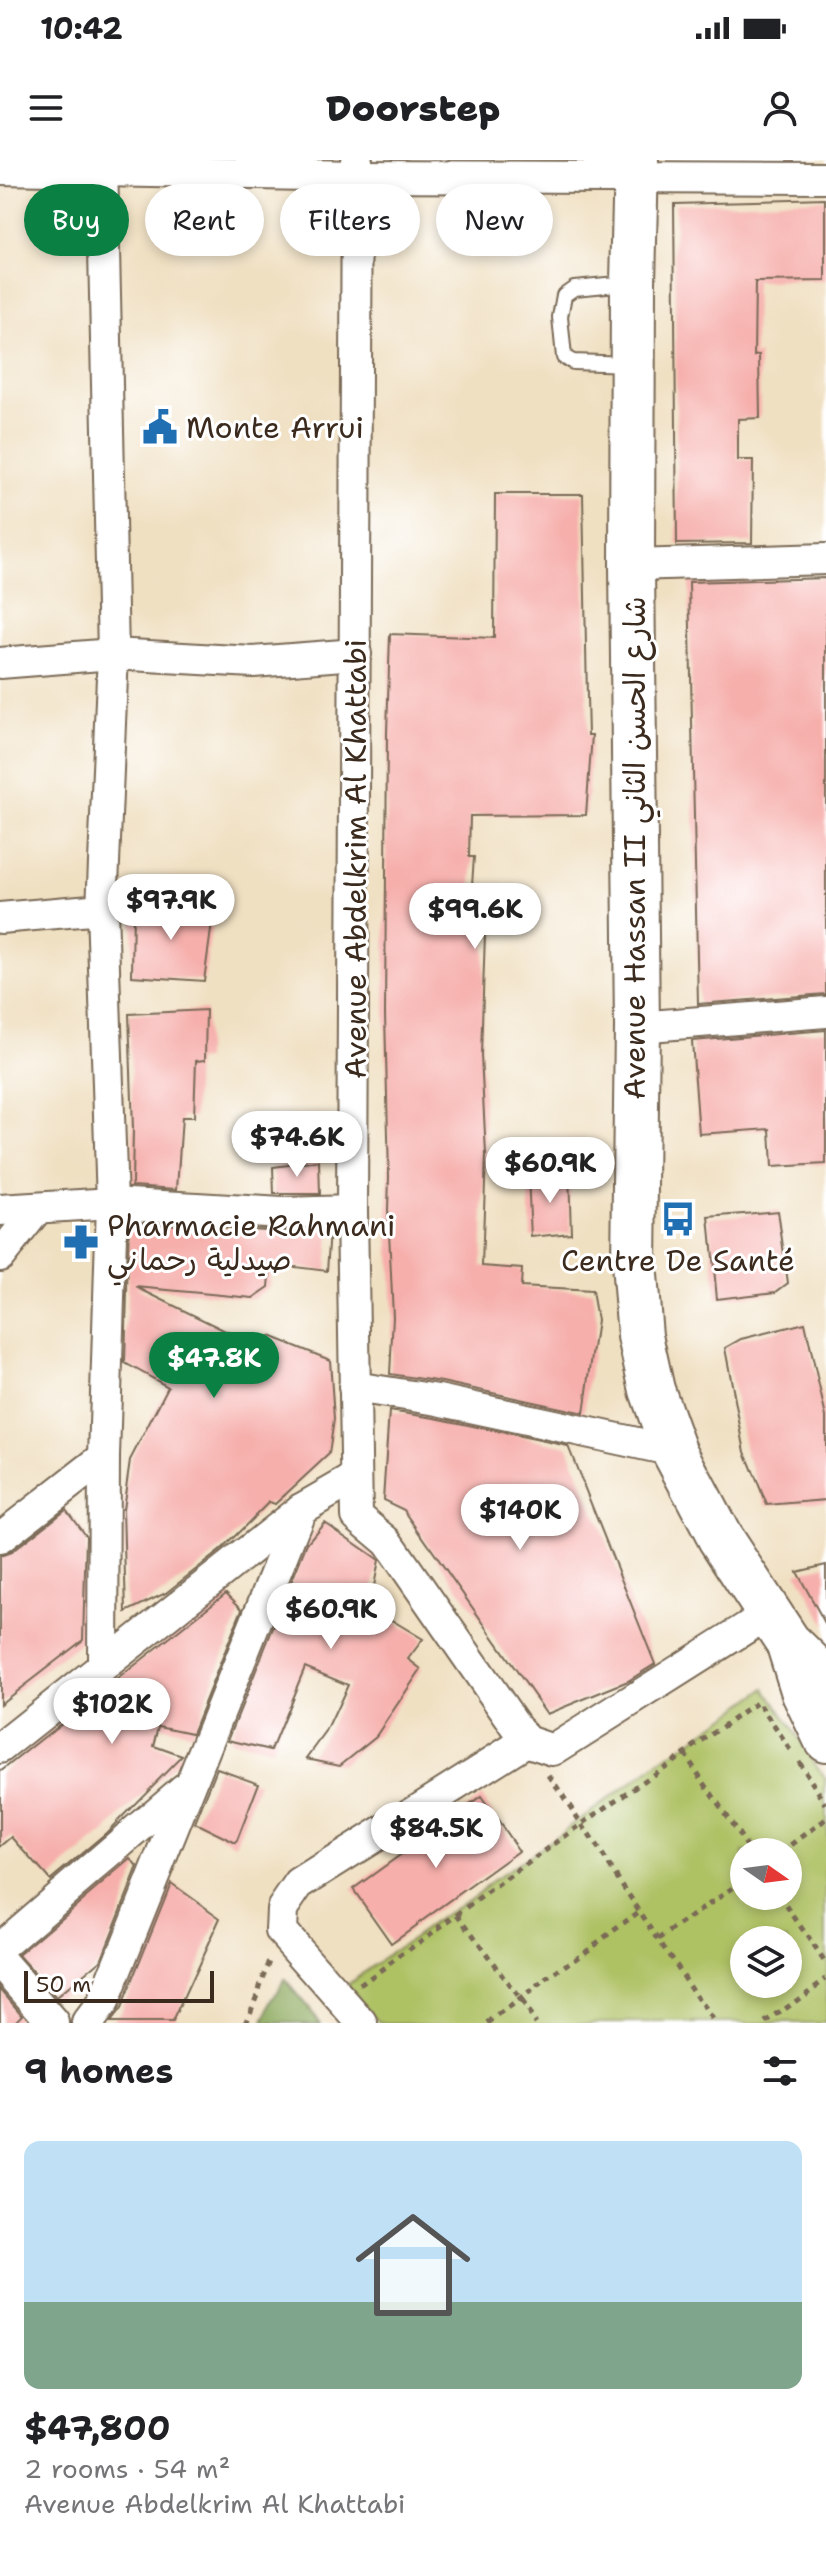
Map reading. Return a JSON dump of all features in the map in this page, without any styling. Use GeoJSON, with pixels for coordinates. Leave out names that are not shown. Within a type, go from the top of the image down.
{"type":"FeatureCollection","features":[{"type":"Feature","properties":{"kind":"main road","name":"Avenue Hassan II شارع الحسن الثاني"},"geometry":{"type":"LineString","coordinates":[[636,169],[632,565],[637,1027],[634,1263],[640,1336],[652,1390],[674,1451],[720,1538],[826,1679]]}},
{"type":"Feature","properties":{"kind":"main road","name":"Avenue Hassan II شارع الحسن الثاني"},"geometry":{"type":"LineString","coordinates":[[794,1637],[804,1693],[826,1739]]}},
{"type":"Feature","properties":{"kind":"street"},"geometry":{"type":"LineString","coordinates":[[102,166],[113,654],[102,909],[112,1203],[104,1457],[103,1667]]}},
{"type":"Feature","properties":{"kind":"street"},"geometry":{"type":"LineString","coordinates":[[0,169],[102,166],[636,169],[826,178]]}},
{"type":"Feature","properties":{"kind":"street","name":"Avenue Abdelkrim Al Khattabi"},"geometry":{"type":"LineString","coordinates":[[358,168],[352,1211],[357,1516],[388,1542],[526,1741]]}},
{"type":"Feature","properties":{"kind":"street"},"geometry":{"type":"LineString","coordinates":[[632,565],[826,559]]}},
{"type":"Feature","properties":{"kind":"street"},"geometry":{"type":"LineString","coordinates":[[0,663],[113,654],[253,662],[356,654]]}},
{"type":"Feature","properties":{"kind":"street"},"geometry":{"type":"LineString","coordinates":[[0,918],[102,909]]}},
{"type":"Feature","properties":{"kind":"street"},"geometry":{"type":"LineString","coordinates":[[637,1027],[826,1012]]}},
{"type":"Feature","properties":{"kind":"street"},"geometry":{"type":"LineString","coordinates":[[0,1210],[112,1203],[282,1213],[352,1211]]}},
{"type":"Feature","properties":{"kind":"street"},"geometry":{"type":"LineString","coordinates":[[0,1256],[38,1208]]}},
{"type":"Feature","properties":{"kind":"street"},"geometry":{"type":"LineString","coordinates":[[354,1387],[438,1400],[674,1451]]}},
{"type":"Feature","properties":{"kind":"street"},"geometry":{"type":"LineString","coordinates":[[0,1538],[104,1457]]}},
{"type":"Feature","properties":{"kind":"street"},"geometry":{"type":"LineString","coordinates":[[0,1748],[301,1509],[355,1478]]}},
{"type":"Feature","properties":{"kind":"street"},"geometry":{"type":"LineString","coordinates":[[88,2023],[103,2003],[301,1509]]}},
{"type":"Feature","properties":{"kind":"street"},"geometry":{"type":"LineString","coordinates":[[362,2023],[281,1931],[282,1909],[299,1884],[526,1741],[553,1750],[794,1637]]}},
{"type":"Feature","properties":{"kind":"street"},"geometry":{"type":"LineString","coordinates":[[0,1947],[189,1785]]}},
{"type":"Feature","properties":{"kind":"street"},"geometry":{"type":"LineString","coordinates":[[0,1961],[54,2023]]}},
{"type":"Feature","properties":{"kind":"lane"},"geometry":{"type":"LineString","coordinates":[[633,282],[574,288],[564,295],[560,317],[564,357],[573,362],[633,364]]}},
{"type":"Feature","properties":{"kind":"path"},"geometry":{"type":"LineString","coordinates":[[341,1999],[582,1824],[758,1702]]}},
{"type":"Feature","properties":{"kind":"path"},"geometry":{"type":"LineString","coordinates":[[526,1741],[714,2023]]}},
{"type":"Feature","properties":{"kind":"path"},"geometry":{"type":"LineString","coordinates":[[684,1753],[742,1838]]}},
{"type":"Feature","properties":{"kind":"path"},"geometry":{"type":"LineString","coordinates":[[801,1838],[826,1819]]}},
{"type":"Feature","properties":{"kind":"path"},"geometry":{"type":"LineString","coordinates":[[659,1939],[730,1890]]}},
{"type":"Feature","properties":{"kind":"path"},"geometry":{"type":"LineString","coordinates":[[789,1910],[826,1964]]}},
{"type":"Feature","properties":{"kind":"path"},"geometry":{"type":"LineString","coordinates":[[488,2023],[640,1911]]}},
{"type":"Feature","properties":{"kind":"path"},"geometry":{"type":"LineString","coordinates":[[458,1914],[536,2023]]}},
{"type":"Feature","properties":{"kind":"path"},"geometry":{"type":"LineString","coordinates":[[246,2023],[281,1931]]}},
{"type":"Feature","properties":{"kind":"path"},"geometry":{"type":"LineString","coordinates":[[766,2023],[826,1979]]}},
{"type":"Feature","properties":{"kind":"green space"},"geometry":{"type":"Polygon","coordinates":[[[766,1688],[826,1780],[826,2023],[380,2023],[347,1984],[766,1688]]]}},
{"type":"Feature","properties":{"kind":"green space"},"geometry":{"type":"Polygon","coordinates":[[[284,1979],[321,2023],[263,2023],[284,1979]]]}},
{"type":"Feature","properties":{"kind":"building"},"geometry":{"type":"Polygon","coordinates":[[[826,199],[826,281],[755,282],[754,356],[759,355],[760,418],[738,419],[738,460],[753,460],[752,543],[677,544],[674,203],[826,199]]]}},
{"type":"Feature","properties":{"kind":"building"},"geometry":{"type":"Polygon","coordinates":[[[495,494],[583,494],[588,735],[592,735],[586,815],[470,816],[469,857],[474,857],[472,885],[477,885],[480,933],[485,933],[481,1055],[486,1155],[482,1266],[522,1269],[521,1287],[592,1291],[597,1320],[584,1413],[442,1382],[390,1374],[393,1317],[385,1014],[390,634],[494,638],[495,494]]]}},
{"type":"Feature","properties":{"kind":"building"},"geometry":{"type":"Polygon","coordinates":[[[826,578],[826,994],[698,1004],[689,582],[826,578]]]}},
{"type":"Feature","properties":{"kind":"building"},"geometry":{"type":"Polygon","coordinates":[[[133,906],[214,908],[204,981],[132,976],[133,906]]]}},
{"type":"Feature","properties":{"kind":"building"},"geometry":{"type":"Polygon","coordinates":[[[206,1010],[205,1060],[196,1061],[194,1117],[182,1117],[177,1189],[132,1186],[129,1014],[206,1010]]]}},
{"type":"Feature","properties":{"kind":"building"},"geometry":{"type":"Polygon","coordinates":[[[826,1030],[826,1164],[772,1167],[770,1129],[699,1134],[692,1041],[826,1030]]]}},
{"type":"Feature","properties":{"kind":"building"},"geometry":{"type":"Polygon","coordinates":[[[319,1161],[320,1194],[274,1194],[273,1167],[319,1161]]]}},
{"type":"Feature","properties":{"kind":"building"},"geometry":{"type":"Polygon","coordinates":[[[569,1173],[571,1233],[531,1237],[528,1176],[569,1173]]]}},
{"type":"Feature","properties":{"kind":"building"},"geometry":{"type":"Polygon","coordinates":[[[778,1211],[788,1283],[776,1292],[717,1299],[709,1217],[778,1211]]]}},
{"type":"Feature","properties":{"kind":"building"},"geometry":{"type":"Polygon","coordinates":[[[129,1222],[281,1231],[330,1230],[327,1271],[271,1264],[269,1287],[253,1298],[136,1287],[264,1350],[270,1336],[330,1360],[334,1419],[329,1454],[275,1504],[269,1502],[222,1549],[166,1593],[126,1612],[123,1509],[130,1460],[168,1387],[125,1363],[129,1222]]]}},
{"type":"Feature","properties":{"kind":"building"},"geometry":{"type":"Polygon","coordinates":[[[805,1323],[826,1417],[826,1500],[767,1505],[745,1452],[725,1348],[741,1339],[805,1323]]]}},
{"type":"Feature","properties":{"kind":"building"},"geometry":{"type":"Polygon","coordinates":[[[389,1411],[568,1446],[655,1664],[628,1681],[547,1714],[404,1510],[383,1500],[389,1411]]]}},
{"type":"Feature","properties":{"kind":"building"},"geometry":{"type":"Polygon","coordinates":[[[66,1509],[86,1536],[83,1640],[0,1704],[0,1556],[11,1552],[66,1509]]]}},
{"type":"Feature","properties":{"kind":"building"},"geometry":{"type":"Polygon","coordinates":[[[324,1522],[379,1560],[370,1607],[423,1639],[408,1659],[421,1669],[376,1736],[340,1765],[307,1758],[326,1732],[348,1685],[305,1667],[271,1750],[228,1740],[307,1543],[324,1522]]]}},
{"type":"Feature","properties":{"kind":"building"},"geometry":{"type":"Polygon","coordinates":[[[826,1565],[826,1625],[797,1572],[826,1565]]]}},
{"type":"Feature","properties":{"kind":"building"},"geometry":{"type":"Polygon","coordinates":[[[226,1593],[242,1609],[192,1733],[159,1726],[154,1746],[182,1756],[106,1833],[50,1880],[12,1837],[0,1847],[0,1772],[226,1593]]]}},
{"type":"Feature","properties":{"kind":"building"},"geometry":{"type":"Polygon","coordinates":[[[217,1768],[259,1783],[236,1843],[195,1823],[217,1768]]]}},
{"type":"Feature","properties":{"kind":"building"},"geometry":{"type":"Polygon","coordinates":[[[481,1797],[519,1851],[391,1943],[353,1889],[481,1797]]]}},
{"type":"Feature","properties":{"kind":"building"},"geometry":{"type":"Polygon","coordinates":[[[131,1859],[138,1867],[101,1960],[56,1998],[18,1955],[131,1859]]]}},
{"type":"Feature","properties":{"kind":"building"},"geometry":{"type":"Polygon","coordinates":[[[171,1883],[220,1918],[172,2023],[110,2023],[120,2010],[171,1883]]]}},
{"type":"Feature","properties":{"kind":"building"},"geometry":{"type":"Polygon","coordinates":[[[0,1988],[22,2014],[13,2023],[0,2023],[0,1988]]]}},
{"type":"Feature","properties":{"kind":"place","name":"Monte Arrui"},"geometry":{"type":"Point","coordinates":[160,427]}},
{"type":"Feature","properties":{"kind":"place","name":"Centre De Santé"},"geometry":{"type":"Point","coordinates":[678,1219]}},
{"type":"Feature","properties":{"kind":"place","name":"Pharmacie Rahmani صيدلية رحماني"},"geometry":{"type":"Point","coordinates":[81,1242]}}]}
